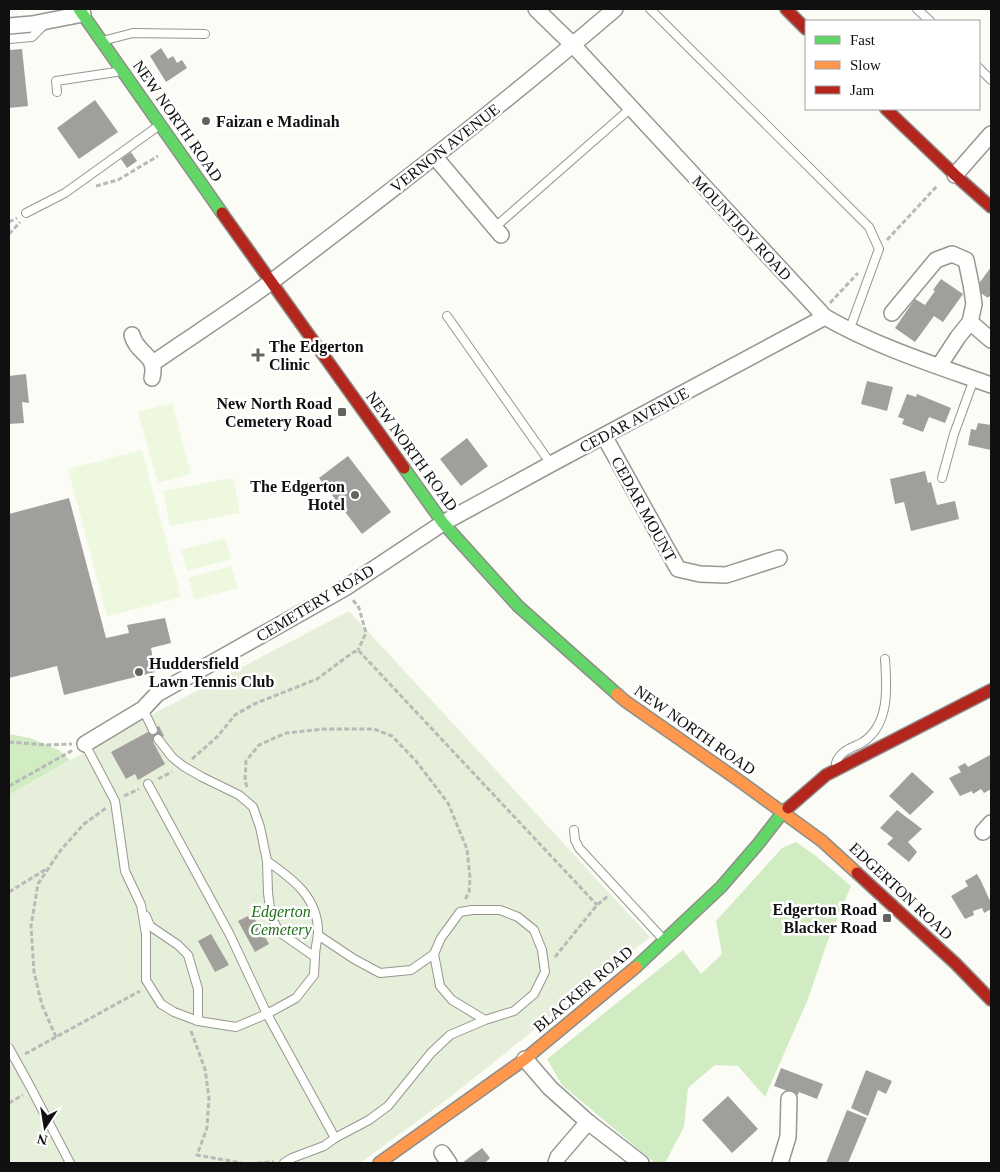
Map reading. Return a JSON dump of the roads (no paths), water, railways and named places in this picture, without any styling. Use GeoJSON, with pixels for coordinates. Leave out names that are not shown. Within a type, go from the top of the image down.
{"type":"FeatureCollection","features":[{"type":"Feature","properties":{"kind":"main road"},"geometry":{"type":"LineString","coordinates":[[786,9],[805,28]]}},
{"type":"Feature","properties":{"kind":"main road","name":"NEW NORTH ROAD"},"geometry":{"type":"LineString","coordinates":[[81,12],[443,522],[518,606],[625,701],[783,812]]}},
{"type":"Feature","properties":{"kind":"main road"},"geometry":{"type":"LineString","coordinates":[[887,110],[991,207]]}},
{"type":"Feature","properties":{"kind":"main road","name":"BLACKER ROAD"},"geometry":{"type":"LineString","coordinates":[[379,1163],[525,1059],[665,941],[721,887],[783,812],[826,775],[991,690]]}},
{"type":"Feature","properties":{"kind":"main road","name":"EDGERTON ROAD"},"geometry":{"type":"LineString","coordinates":[[783,812],[830,847],[956,964],[991,1000]]}},
{"type":"Feature","properties":{"kind":"street","name":"MOUNTJOY ROAD"},"geometry":{"type":"LineString","coordinates":[[536,9],[573,45],[823,315],[849,331],[991,385]]}},
{"type":"Feature","properties":{"kind":"street","name":"VERNON AVENUE"},"geometry":{"type":"LineString","coordinates":[[132,335],[138,348],[147,355],[152,370],[435,157],[615,9]]}},
{"type":"Feature","properties":{"kind":"street"},"geometry":{"type":"LineString","coordinates":[[9,26],[48,21],[81,12]]}},
{"type":"Feature","properties":{"kind":"street"},"geometry":{"type":"LineString","coordinates":[[953,173],[991,134]]}},
{"type":"Feature","properties":{"kind":"street"},"geometry":{"type":"LineString","coordinates":[[435,157],[498,231]]}},
{"type":"Feature","properties":{"kind":"street"},"geometry":{"type":"LineString","coordinates":[[892,313],[936,260],[952,254],[966,260],[974,304],[970,322],[939,366]]}},
{"type":"Feature","properties":{"kind":"street","name":"CEDAR AVENUE"},"geometry":{"type":"LineString","coordinates":[[443,522],[823,315]]}},
{"type":"Feature","properties":{"kind":"street"},"geometry":{"type":"LineString","coordinates":[[970,322],[991,340]]}},
{"type":"Feature","properties":{"kind":"street","name":"CEDAR MOUNT"},"geometry":{"type":"LineString","coordinates":[[604,436],[678,569],[700,574],[726,575],[779,558]]}},
{"type":"Feature","properties":{"kind":"street","name":"CEMETERY ROAD"},"geometry":{"type":"LineString","coordinates":[[85,744],[143,709],[157,694],[345,588],[443,522]]}},
{"type":"Feature","properties":{"kind":"street"},"geometry":{"type":"LineString","coordinates":[[525,1059],[550,1088],[588,1122],[641,1163]]}},
{"type":"Feature","properties":{"kind":"street"},"geometry":{"type":"LineString","coordinates":[[780,1163],[788,1137],[789,1099]]}},
{"type":"Feature","properties":{"kind":"street"},"geometry":{"type":"LineString","coordinates":[[556,1163],[558,1157],[588,1122]]}},
{"type":"Feature","properties":{"kind":"lane"},"geometry":{"type":"LineString","coordinates":[[650,9],[869,226],[879,249],[849,331]]}},
{"type":"Feature","properties":{"kind":"lane"},"geometry":{"type":"LineString","coordinates":[[917,9],[929,20]]}},
{"type":"Feature","properties":{"kind":"lane"},"geometry":{"type":"LineString","coordinates":[[9,39],[32,37],[48,21]]}},
{"type":"Feature","properties":{"kind":"lane"},"geometry":{"type":"LineString","coordinates":[[102,41],[133,33],[205,34]]}},
{"type":"Feature","properties":{"kind":"lane"},"geometry":{"type":"LineString","coordinates":[[980,69],[991,80]]}},
{"type":"Feature","properties":{"kind":"lane"},"geometry":{"type":"LineString","coordinates":[[57,92],[56,82],[123,71]]}},
{"type":"Feature","properties":{"kind":"lane"},"geometry":{"type":"LineString","coordinates":[[498,231],[631,108]]}},
{"type":"Feature","properties":{"kind":"lane"},"geometry":{"type":"LineString","coordinates":[[26,213],[65,193],[160,125]]}},
{"type":"Feature","properties":{"kind":"lane"},"geometry":{"type":"LineString","coordinates":[[447,316],[551,464]]}},
{"type":"Feature","properties":{"kind":"lane"},"geometry":{"type":"LineString","coordinates":[[942,478],[954,434],[974,379]]}},
{"type":"Feature","properties":{"kind":"lane"},"geometry":{"type":"LineString","coordinates":[[836,770],[840,755],[845,750],[869,737],[880,724],[887,688],[884,659]]}},
{"type":"Feature","properties":{"kind":"lane"},"geometry":{"type":"LineString","coordinates":[[143,709],[153,730]]}},
{"type":"Feature","properties":{"kind":"lane"},"geometry":{"type":"LineString","coordinates":[[158,739],[172,757],[183,766],[239,795],[253,807],[260,828],[267,861],[271,916],[278,932],[315,957]]}},
{"type":"Feature","properties":{"kind":"lane"},"geometry":{"type":"LineString","coordinates":[[85,744],[115,801],[126,871],[150,926],[178,945],[188,956],[198,988],[198,1021]]}},
{"type":"Feature","properties":{"kind":"lane"},"geometry":{"type":"LineString","coordinates":[[148,784],[230,935],[267,1014],[335,1138]]}},
{"type":"Feature","properties":{"kind":"lane"},"geometry":{"type":"LineString","coordinates":[[574,830],[575,840],[579,848],[665,941]]}},
{"type":"Feature","properties":{"kind":"lane"},"geometry":{"type":"LineString","coordinates":[[141,906],[146,934],[146,980],[161,1004],[174,1012],[198,1021],[236,1027],[267,1014],[296,998],[314,975],[318,935],[312,904],[302,889],[286,874],[267,861]]}},
{"type":"Feature","properties":{"kind":"lane"},"geometry":{"type":"LineString","coordinates":[[284,1163],[324,1146],[369,1120],[388,1106],[431,1053],[450,1035],[485,1020],[514,1011],[534,994],[545,972],[542,950],[534,930],[518,917],[500,910],[460,912],[441,938],[434,954],[411,970],[380,973],[354,959],[318,935]]}},
{"type":"Feature","properties":{"kind":"lane"},"geometry":{"type":"LineString","coordinates":[[434,954],[440,986],[452,1000],[485,1020]]}},
{"type":"Feature","properties":{"kind":"lane"},"geometry":{"type":"LineString","coordinates":[[9,1048],[70,1163]]}},
{"type":"Feature","properties":{"kind":"place","name":"Faizan e Madinah"},"geometry":{"type":"Point","coordinates":[206,121]}},
{"type":"Feature","properties":{"kind":"place","name":"The Edgerton Clinic"},"geometry":{"type":"Point","coordinates":[258,355]}},
{"type":"Feature","properties":{"kind":"place","name":"New North Road Cemetery Road"},"geometry":{"type":"Point","coordinates":[342,412]}},
{"type":"Feature","properties":{"kind":"place","name":"The Edgerton Hotel"},"geometry":{"type":"Point","coordinates":[355,495]}},
{"type":"Feature","properties":{"kind":"place","name":"Huddersfield Lawn Tennis Club"},"geometry":{"type":"Point","coordinates":[139,672]}},
{"type":"Feature","properties":{"kind":"place","name":"Edgerton Road Blacker Road"},"geometry":{"type":"Point","coordinates":[887,918]}},
{"type":"Feature","properties":{"kind":"park label","name":"Edgerton Cemetery"},"geometry":{"type":"Point","coordinates":[281,920]}}]}
